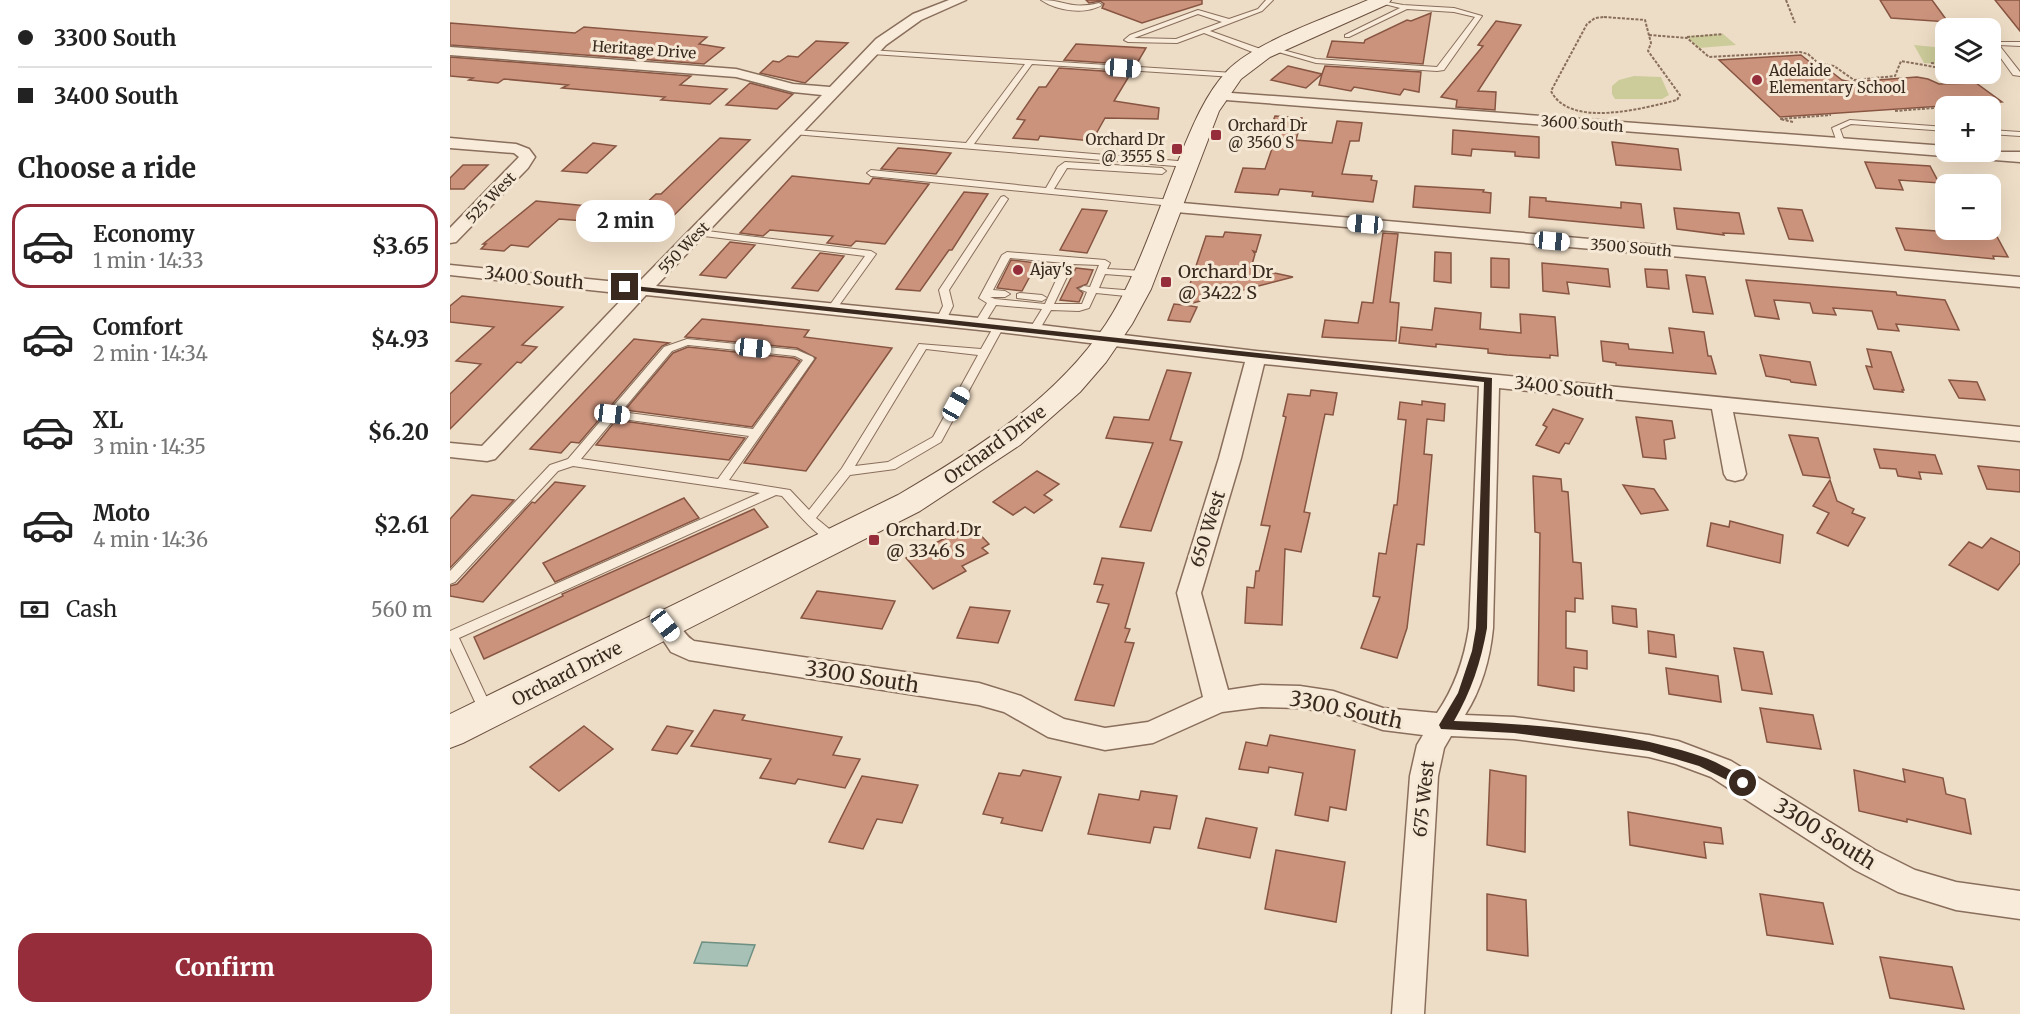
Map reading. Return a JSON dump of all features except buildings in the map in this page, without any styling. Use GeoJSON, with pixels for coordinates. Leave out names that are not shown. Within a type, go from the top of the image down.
{"type":"FeatureCollection","features":[{"type":"Feature","properties":{"kind":"main road","name":"Orchard Drive"},"geometry":{"type":"LineString","coordinates":[[450,732],[909,503],[977,463],[1065,392],[1108,339],[1140,284],[1185,168],[1218,96],[1234,75],[1268,51],[1380,1]]}},
{"type":"Feature","properties":{"kind":"main road"},"geometry":{"type":"LineString","coordinates":[[1335,3],[1356,11]]}},
{"type":"Feature","properties":{"kind":"street","name":"550 West"},"geometry":{"type":"LineString","coordinates":[[450,450],[487,454],[642,289],[699,233],[876,47],[917,17],[960,0]]}},
{"type":"Feature","properties":{"kind":"street","name":"Heritage Drive"},"geometry":{"type":"LineString","coordinates":[[450,51],[736,73],[794,88],[833,92]]}},
{"type":"Feature","properties":{"kind":"street","name":"3600 South"},"geometry":{"type":"LineString","coordinates":[[1218,96],[1935,150]]}},
{"type":"Feature","properties":{"kind":"street","name":"525 West"},"geometry":{"type":"LineString","coordinates":[[450,143],[511,148],[527,154],[522,165],[450,238]]}},
{"type":"Feature","properties":{"kind":"street","name":"3600 South"},"geometry":{"type":"LineString","coordinates":[[2001,155],[2020,157]]}},
{"type":"Feature","properties":{"kind":"street","name":"3500 South"},"geometry":{"type":"LineString","coordinates":[[1171,205],[2020,282]]}},
{"type":"Feature","properties":{"kind":"street","name":"3400 South"},"geometry":{"type":"LineString","coordinates":[[450,270],[999,326],[1256,357],[2020,434]]}},
{"type":"Feature","properties":{"kind":"street","name":"650 West"},"geometry":{"type":"LineString","coordinates":[[1218,702],[1193,614],[1190,593],[1233,448],[1256,357]]}},
{"type":"Feature","properties":{"kind":"street","name":"675 West"},"geometry":{"type":"LineString","coordinates":[[1408,1014],[1424,776],[1431,745],[1464,694],[1481,628],[1489,380]]}},
{"type":"Feature","properties":{"kind":"street"},"geometry":{"type":"LineString","coordinates":[[1721,404],[1735,474]]}},
{"type":"Feature","properties":{"kind":"street","name":"3300 South"},"geometry":{"type":"LineString","coordinates":[[665,625],[680,645],[688,650],[979,694],[1012,704],[1058,729],[1105,739],[1136,736],[1167,728],[1218,702],[1261,696],[1300,697],[1333,702],[1383,719],[1405,723],[1514,728],[1649,746],[1678,753],[1721,770],[1887,873],[1933,891],[2020,905]]}},
{"type":"Feature","properties":{"kind":"lane"},"geometry":{"type":"LineString","coordinates":[[1044,0],[1071,9],[1099,5]]}},
{"type":"Feature","properties":{"kind":"lane"},"geometry":{"type":"LineString","coordinates":[[1227,21],[1198,12],[1132,36],[1128,40],[1177,41],[1260,10],[1270,0]]}},
{"type":"Feature","properties":{"kind":"lane"},"geometry":{"type":"LineString","coordinates":[[1380,1],[1406,8]]}},
{"type":"Feature","properties":{"kind":"lane"},"geometry":{"type":"LineString","coordinates":[[1204,31],[1268,51],[1316,61],[1437,69],[1441,68],[1479,16],[1428,6],[1406,8],[1347,36]]}},
{"type":"Feature","properties":{"kind":"lane"},"geometry":{"type":"LineString","coordinates":[[2017,44],[1994,43],[2016,74],[2020,74]]}},
{"type":"Feature","properties":{"kind":"lane"},"geometry":{"type":"LineString","coordinates":[[876,47],[1030,62],[1234,75]]}},
{"type":"Feature","properties":{"kind":"lane"},"geometry":{"type":"LineString","coordinates":[[968,146],[1030,62]]}},
{"type":"Feature","properties":{"kind":"lane"},"geometry":{"type":"LineString","coordinates":[[1841,143],[1836,128],[1850,122],[1935,128]]}},
{"type":"Feature","properties":{"kind":"lane"},"geometry":{"type":"LineString","coordinates":[[796,132],[968,146],[1185,168]]}},
{"type":"Feature","properties":{"kind":"lane"},"geometry":{"type":"LineString","coordinates":[[2001,133],[2020,134]]}},
{"type":"Feature","properties":{"kind":"lane"},"geometry":{"type":"LineString","coordinates":[[1048,191],[1062,166],[1070,164],[1185,168]]}},
{"type":"Feature","properties":{"kind":"lane"},"geometry":{"type":"LineString","coordinates":[[871,173],[1171,205]]}},
{"type":"Feature","properties":{"kind":"lane"},"geometry":{"type":"LineString","coordinates":[[941,320],[948,306],[944,290],[1004,199]]}},
{"type":"Feature","properties":{"kind":"lane"},"geometry":{"type":"LineString","coordinates":[[699,233],[871,254],[832,309]]}},
{"type":"Feature","properties":{"kind":"lane"},"geometry":{"type":"LineString","coordinates":[[979,324],[1007,255],[1105,263],[1090,286],[1086,306],[1079,308],[990,297]]}},
{"type":"Feature","properties":{"kind":"lane"},"geometry":{"type":"LineString","coordinates":[[1034,330],[1049,303],[1064,283],[1070,261]]}},
{"type":"Feature","properties":{"kind":"lane"},"geometry":{"type":"LineString","coordinates":[[1101,271],[1140,284]]}},
{"type":"Feature","properties":{"kind":"lane"},"geometry":{"type":"LineString","coordinates":[[1090,286],[1140,284]]}},
{"type":"Feature","properties":{"kind":"lane"},"geometry":{"type":"LineString","coordinates":[[990,297],[1005,294]]}},
{"type":"Feature","properties":{"kind":"lane"},"geometry":{"type":"LineString","coordinates":[[1020,296],[1049,303]]}},
{"type":"Feature","properties":{"kind":"lane"},"geometry":{"type":"LineString","coordinates":[[846,471],[891,466],[937,438],[999,326]]}},
{"type":"Feature","properties":{"kind":"lane"},"geometry":{"type":"LineString","coordinates":[[572,462],[668,349],[687,342],[797,353],[809,359],[720,484]]}},
{"type":"Feature","properties":{"kind":"lane"},"geometry":{"type":"LineString","coordinates":[[810,517],[846,471],[923,346],[984,352]]}},
{"type":"Feature","properties":{"kind":"lane"},"geometry":{"type":"LineString","coordinates":[[612,414],[757,433]]}},
{"type":"Feature","properties":{"kind":"lane"},"geometry":{"type":"LineString","coordinates":[[450,579],[554,468],[572,462],[786,493],[835,540]]}},
{"type":"Feature","properties":{"kind":"lane"},"geometry":{"type":"LineString","coordinates":[[487,713],[455,657],[450,635],[775,491]]}},
{"type":"Feature","properties":{"kind":"path"},"geometry":{"type":"LineString","coordinates":[[1786,0],[1795,23]]}},
{"type":"Feature","properties":{"kind":"path"},"geometry":{"type":"LineString","coordinates":[[1604,17],[1644,19],[1648,35],[1651,43],[1648,51],[1680,95],[1677,100],[1638,109],[1594,114],[1571,109],[1556,101],[1551,95],[1551,91],[1591,19],[1604,17]]}},
{"type":"Feature","properties":{"kind":"path"},"geometry":{"type":"LineString","coordinates":[[1648,35],[1687,38],[1723,34]]}},
{"type":"Feature","properties":{"kind":"path"},"geometry":{"type":"LineString","coordinates":[[1687,38],[1708,57],[1800,52],[1808,54],[1818,63],[1834,66],[1854,80],[1895,76],[1901,61],[1935,65]]}},
{"type":"Feature","properties":{"kind":"shaded area"},"geometry":{"type":"Polygon","coordinates":[[[1723,34],[1736,45],[1699,48],[1686,36],[1723,34]]]}},
{"type":"Feature","properties":{"kind":"shaded area"},"geometry":{"type":"Polygon","coordinates":[[[1914,45],[1935,47],[1935,64],[1924,63],[1914,45]]]}},
{"type":"Feature","properties":{"kind":"shaded area"},"geometry":{"type":"Polygon","coordinates":[[[1634,76],[1661,77],[1669,95],[1662,99],[1615,99],[1612,86],[1619,80],[1634,76]]]}},
{"type":"Feature","properties":{"kind":"shaded area"},"geometry":{"type":"Polygon","coordinates":[[[702,942],[755,945],[747,966],[694,963],[702,942]]]}},
{"type":"Feature","properties":{"kind":"place","name":"Adelaide Elementary School"},"geometry":{"type":"Point","coordinates":[1757,80]}},
{"type":"Feature","properties":{"kind":"place","name":"Orchard Dr @ 3560 S"},"geometry":{"type":"Point","coordinates":[1216,135]}},
{"type":"Feature","properties":{"kind":"place","name":"Orchard Dr @ 3555 S"},"geometry":{"type":"Point","coordinates":[1177,149]}},
{"type":"Feature","properties":{"kind":"place","name":"Ajay's"},"geometry":{"type":"Point","coordinates":[1018,270]}},
{"type":"Feature","properties":{"kind":"place","name":"Orchard Dr @ 3422 S"},"geometry":{"type":"Point","coordinates":[1166,282]}},
{"type":"Feature","properties":{"kind":"place","name":"Orchard Dr @ 3346 S"},"geometry":{"type":"Point","coordinates":[874,540]}},
{"type":"Feature","properties":{"kind":"route"},"geometry":{"type":"LineString","coordinates":[[625,287],[1076,334],[1145,345],[1489,380],[1481,628],[1478,651],[1464,694],[1445,725],[1514,728],[1649,746],[1702,761],[1743,783]]}}]}
